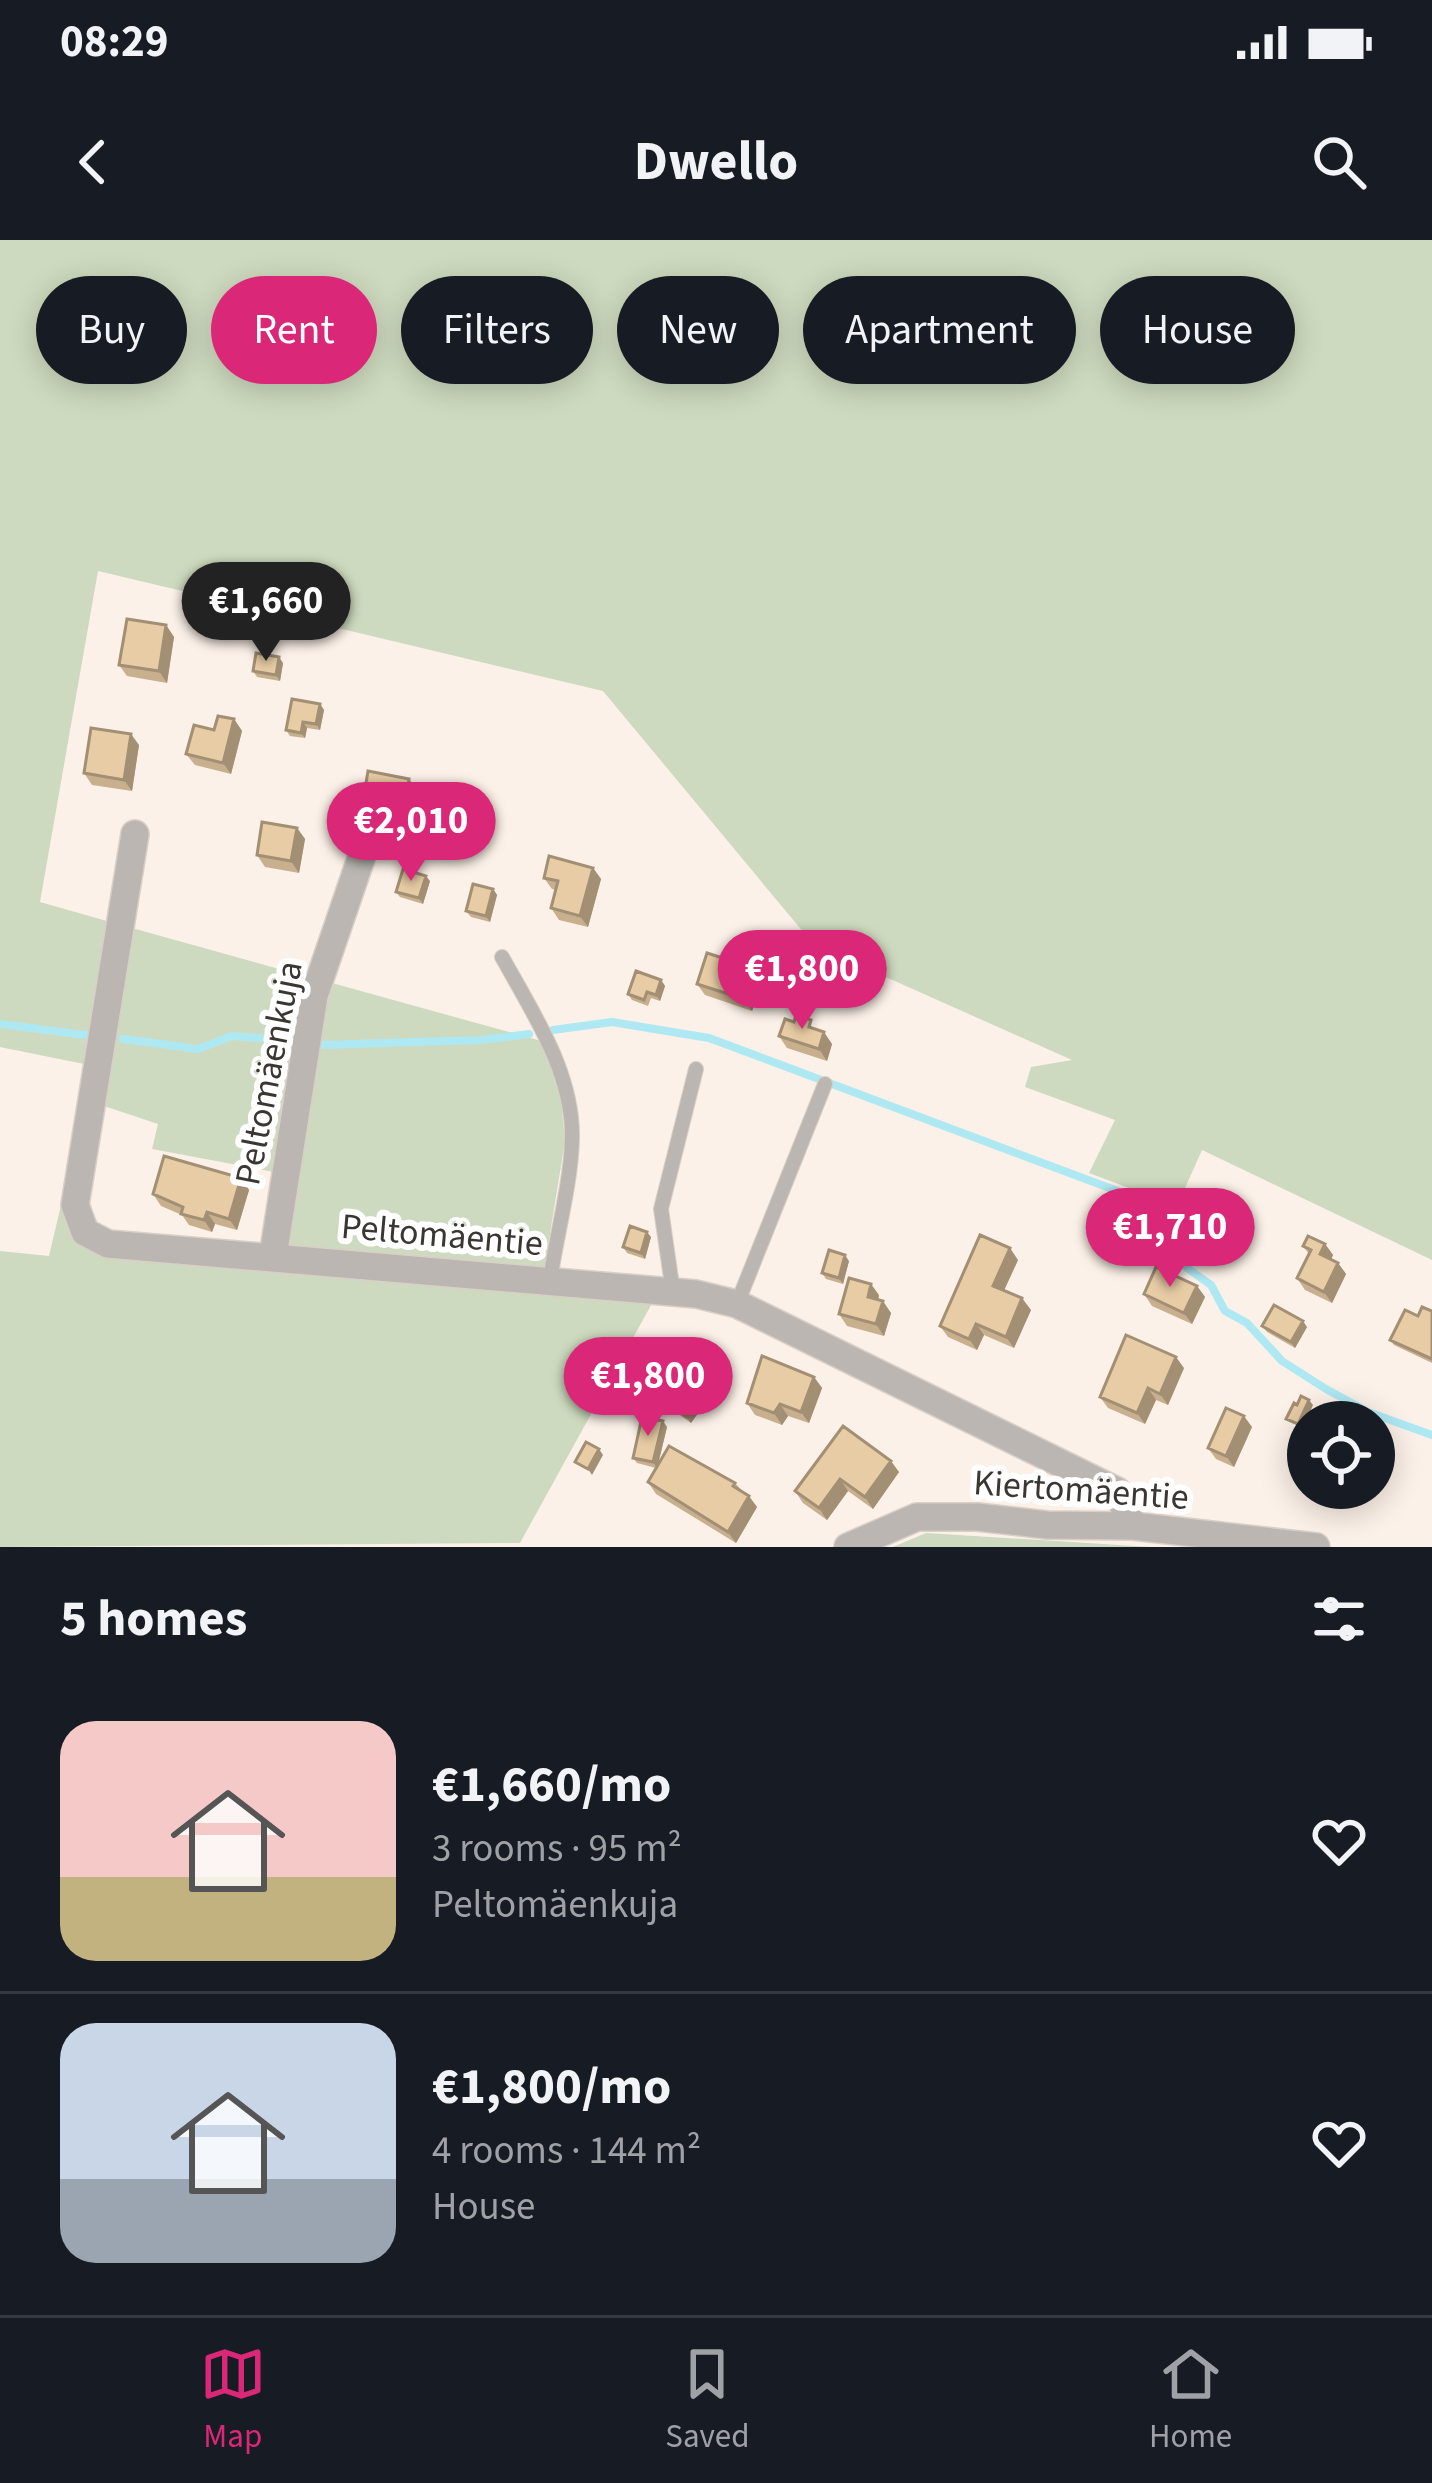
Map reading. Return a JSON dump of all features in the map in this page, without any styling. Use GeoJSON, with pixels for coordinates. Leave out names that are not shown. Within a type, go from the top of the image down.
{"type":"FeatureCollection","features":[{"type":"Feature","properties":{"kind":"street","name":"Peltomäentie"},"geometry":{"type":"LineString","coordinates":[[135,834],[75,1204],[85,1232],[108,1244],[674,1292],[736,1304],[1117,1491],[1133,1526]]}},
{"type":"Feature","properties":{"kind":"street","name":"Peltomäenkuja"},"geometry":{"type":"LineString","coordinates":[[273,1256],[314,996],[368,838]]}},
{"type":"Feature","properties":{"kind":"street","name":"Kiertomäentie"},"geometry":{"type":"LineString","coordinates":[[848,1547],[916,1517],[1133,1526],[1316,1547]]}},
{"type":"Feature","properties":{"kind":"lane"},"geometry":{"type":"LineString","coordinates":[[502,956],[549,1044],[570,1097],[573,1143],[550,1281]]}},
{"type":"Feature","properties":{"kind":"lane"},"geometry":{"type":"LineString","coordinates":[[674,1292],[662,1208],[696,1069]]}},
{"type":"Feature","properties":{"kind":"lane"},"geometry":{"type":"LineString","coordinates":[[736,1304],[825,1084]]}},
{"type":"Feature","properties":{"kind":"green space"},"geometry":{"type":"Polygon","coordinates":[[[0,240],[1432,240],[1432,1260],[1202,1150],[1177,1206],[1089,1173],[1115,1120],[1025,1087],[1031,1067],[1072,1060],[814,945],[603,691],[98,571],[40,902],[114,923],[89,1065],[0,1047],[0,240]]]}},
{"type":"Feature","properties":{"kind":"green space"},"geometry":{"type":"Polygon","coordinates":[[[132,928],[308,977],[274,1172],[152,1149],[158,1124],[98,1104],[132,928]]]}},
{"type":"Feature","properties":{"kind":"green space"},"geometry":{"type":"Polygon","coordinates":[[[332,983],[545,1042],[561,1099],[565,1141],[544,1271],[284,1246],[323,1001],[332,983]]]}},
{"type":"Feature","properties":{"kind":"green space"},"geometry":{"type":"Polygon","coordinates":[[[62,1201],[77,1240],[655,1298],[520,1543],[0,1547],[0,1251],[49,1256],[62,1201]]]}},
{"type":"Feature","properties":{"kind":"green space"},"geometry":{"type":"Polygon","coordinates":[[[926,1533],[1151,1547],[893,1547],[926,1533]]]}},
{"type":"Feature","properties":{"kind":"building"},"geometry":{"type":"Polygon","coordinates":[[[127,619],[166,625],[159,671],[119,665],[127,619]]]}},
{"type":"Feature","properties":{"kind":"building"},"geometry":{"type":"Polygon","coordinates":[[[256,653],[279,657],[276,675],[253,671],[256,653]]]}},
{"type":"Feature","properties":{"kind":"building"},"geometry":{"type":"Polygon","coordinates":[[[292,699],[320,704],[316,724],[303,722],[301,733],[286,730],[292,699]]]}},
{"type":"Feature","properties":{"kind":"building"},"geometry":{"type":"Polygon","coordinates":[[[218,716],[234,719],[223,763],[186,754],[194,725],[214,730],[218,716]]]}},
{"type":"Feature","properties":{"kind":"building"},"geometry":{"type":"Polygon","coordinates":[[[91,728],[131,734],[124,780],[84,773],[91,728]]]}},
{"type":"Feature","properties":{"kind":"building"},"geometry":{"type":"Polygon","coordinates":[[[368,771],[409,779],[402,814],[361,813],[368,771]]]}},
{"type":"Feature","properties":{"kind":"building"},"geometry":{"type":"Polygon","coordinates":[[[262,822],[297,828],[291,861],[257,855],[262,822]]]}},
{"type":"Feature","properties":{"kind":"building"},"geometry":{"type":"Polygon","coordinates":[[[549,856],[593,868],[580,916],[551,908],[558,881],[544,878],[549,856]]]}},
{"type":"Feature","properties":{"kind":"building"},"geometry":{"type":"Polygon","coordinates":[[[403,869],[426,876],[419,898],[396,892],[403,869]]]}},
{"type":"Feature","properties":{"kind":"building"},"geometry":{"type":"Polygon","coordinates":[[[473,884],[493,889],[486,916],[466,911],[473,884]]]}},
{"type":"Feature","properties":{"kind":"building"},"geometry":{"type":"Polygon","coordinates":[[[707,953],[754,968],[744,999],[697,984],[707,953]]]}},
{"type":"Feature","properties":{"kind":"building"},"geometry":{"type":"Polygon","coordinates":[[[636,971],[661,980],[656,995],[647,992],[644,1000],[628,994],[636,971]]]}},
{"type":"Feature","properties":{"kind":"building"},"geometry":{"type":"Polygon","coordinates":[[[796,1015],[824,1032],[819,1049],[779,1036],[785,1019],[794,1022],[796,1015]]]}},
{"type":"Feature","properties":{"kind":"building"},"geometry":{"type":"Polygon","coordinates":[[[164,1156],[241,1178],[229,1219],[207,1212],[204,1220],[181,1214],[183,1207],[153,1194],[164,1156]]]}},
{"type":"Feature","properties":{"kind":"building"},"geometry":{"type":"Polygon","coordinates":[[[630,1226],[647,1232],[641,1253],[623,1247],[630,1226]]]}},
{"type":"Feature","properties":{"kind":"building"},"geometry":{"type":"Polygon","coordinates":[[[980,1235],[1010,1248],[993,1286],[1022,1298],[1006,1337],[976,1324],[969,1339],[940,1326],[980,1235]]]}},
{"type":"Feature","properties":{"kind":"building"},"geometry":{"type":"Polygon","coordinates":[[[1308,1236],[1325,1244],[1320,1254],[1338,1263],[1324,1292],[1297,1278],[1311,1250],[1303,1246],[1308,1236]]]}},
{"type":"Feature","properties":{"kind":"building"},"geometry":{"type":"Polygon","coordinates":[[[829,1250],[845,1255],[839,1278],[822,1273],[829,1250]]]}},
{"type":"Feature","properties":{"kind":"building"},"geometry":{"type":"Polygon","coordinates":[[[1156,1267],[1197,1286],[1184,1313],[1144,1294],[1156,1267]]]}},
{"type":"Feature","properties":{"kind":"building"},"geometry":{"type":"Polygon","coordinates":[[[849,1278],[871,1284],[868,1297],[883,1301],[876,1324],[839,1314],[849,1278]]]}},
{"type":"Feature","properties":{"kind":"building"},"geometry":{"type":"Polygon","coordinates":[[[1274,1305],[1303,1321],[1291,1342],[1262,1326],[1274,1305]]]}},
{"type":"Feature","properties":{"kind":"building"},"geometry":{"type":"Polygon","coordinates":[[[1422,1307],[1432,1311],[1432,1359],[1390,1340],[1405,1310],[1418,1316],[1422,1307]]]}},
{"type":"Feature","properties":{"kind":"building"},"geometry":{"type":"Polygon","coordinates":[[[1126,1335],[1176,1357],[1160,1394],[1148,1388],[1137,1413],[1100,1397],[1126,1335]]]}},
{"type":"Feature","properties":{"kind":"building"},"geometry":{"type":"Polygon","coordinates":[[[762,1356],[814,1377],[801,1412],[780,1404],[774,1413],[747,1403],[762,1356]]]}},
{"type":"Feature","properties":{"kind":"building"},"geometry":{"type":"Polygon","coordinates":[[[688,1361],[714,1379],[687,1417],[660,1398],[688,1361]]]}},
{"type":"Feature","properties":{"kind":"building"},"geometry":{"type":"Polygon","coordinates":[[[1226,1408],[1244,1416],[1226,1456],[1208,1448],[1226,1408]]]}},
{"type":"Feature","properties":{"kind":"building"},"geometry":{"type":"Polygon","coordinates":[[[642,1417],[663,1421],[653,1462],[633,1458],[642,1417]]]}},
{"type":"Feature","properties":{"kind":"building"},"geometry":{"type":"Polygon","coordinates":[[[843,1426],[891,1461],[865,1497],[840,1479],[819,1508],[795,1491],[843,1426]]]}},
{"type":"Feature","properties":{"kind":"building"},"geometry":{"type":"Polygon","coordinates":[[[586,1442],[599,1449],[588,1469],[575,1462],[586,1442]]]}},
{"type":"Feature","properties":{"kind":"building"},"geometry":{"type":"Polygon","coordinates":[[[669,1446],[735,1483],[749,1496],[728,1532],[648,1482],[669,1446]]]}},
{"type":"Feature","properties":{"kind":"waterway"},"geometry":{"type":"LineString","coordinates":[[553,1030],[612,1022],[709,1038],[1123,1193],[1165,1196],[1177,1251],[1187,1268],[1211,1285],[1225,1311],[1247,1323],[1282,1361],[1326,1389],[1368,1412],[1432,1435]]}},
{"type":"Feature","properties":{"kind":"waterway"},"geometry":{"type":"LineString","coordinates":[[0,1024],[93,1036]]}},
{"type":"Feature","properties":{"kind":"waterway"},"geometry":{"type":"LineString","coordinates":[[320,1045],[529,1034]]}},
{"type":"Feature","properties":{"kind":"waterway"},"geometry":{"type":"LineString","coordinates":[[123,1039],[198,1049],[232,1036],[290,1040]]}}]}
